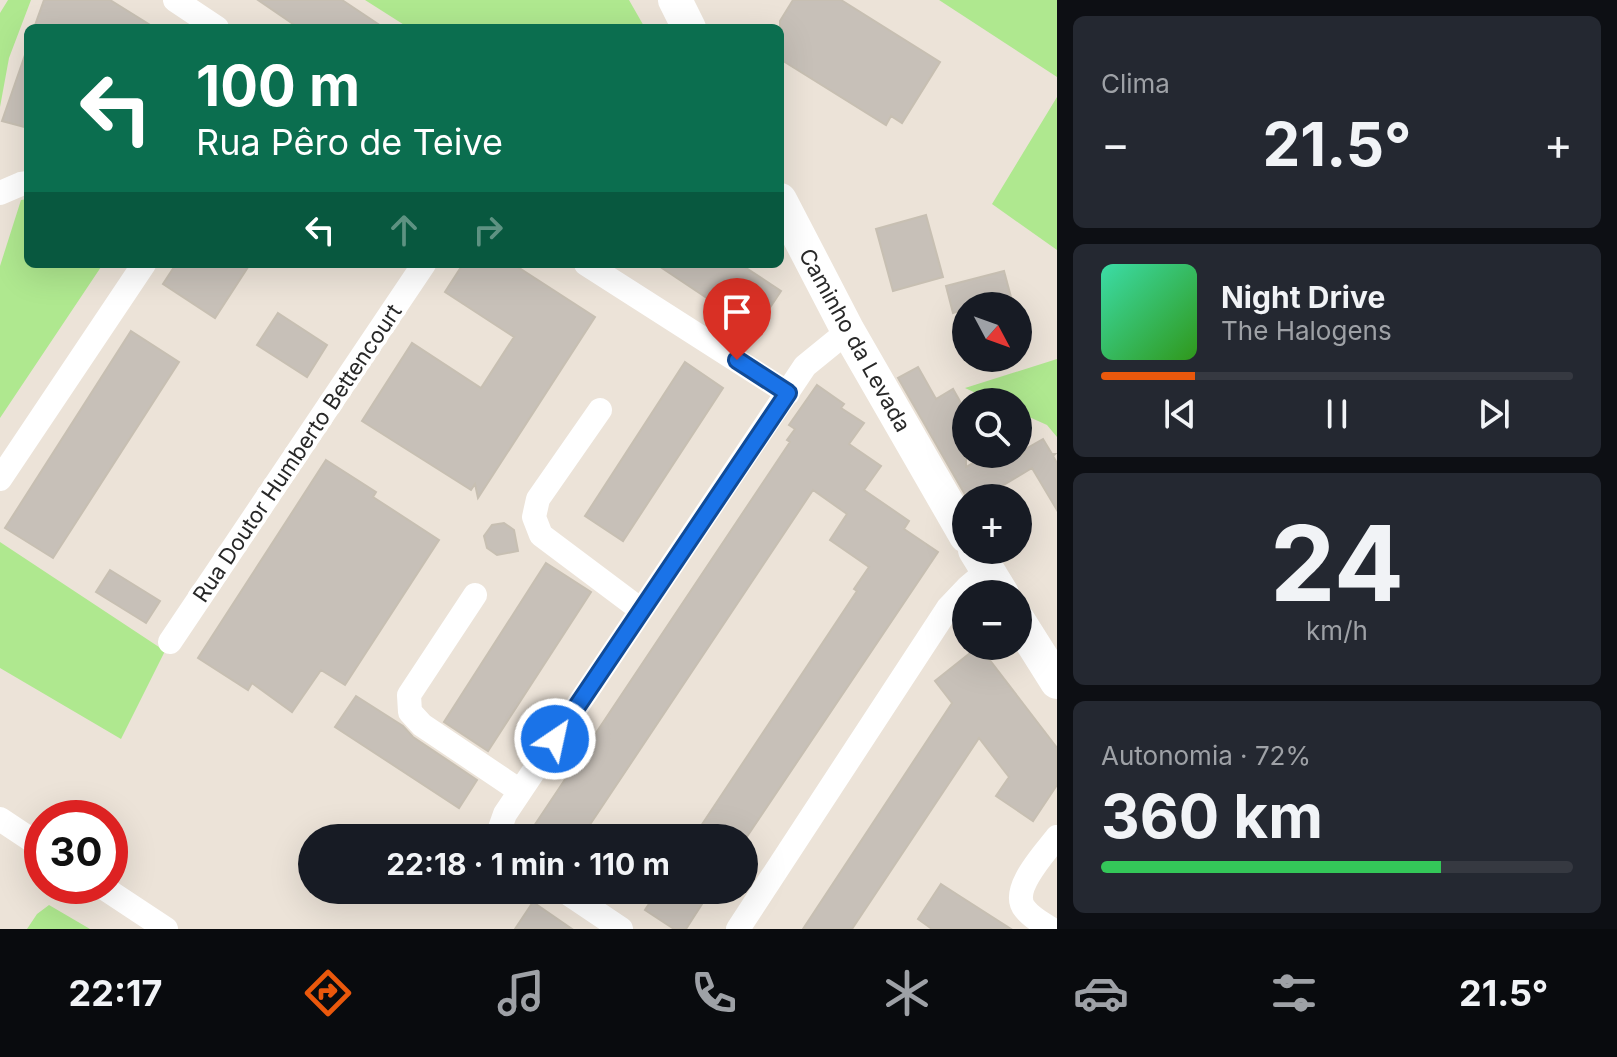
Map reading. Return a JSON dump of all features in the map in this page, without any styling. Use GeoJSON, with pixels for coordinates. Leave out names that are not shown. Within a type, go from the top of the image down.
{"type":"FeatureCollection","features":[{"type":"Feature","properties":{"kind":"street"},"geometry":{"type":"LineString","coordinates":[[175,0],[211,24]]}},
{"type":"Feature","properties":{"kind":"street"},"geometry":{"type":"LineString","coordinates":[[675,0],[687,24]]}},
{"type":"Feature","properties":{"kind":"street"},"geometry":{"type":"LineString","coordinates":[[0,193],[24,184]]}},
{"type":"Feature","properties":{"kind":"street","name":"Caminho da Levada"},"geometry":{"type":"LineString","coordinates":[[784,208],[848,331],[952,513]]}},
{"type":"Feature","properties":{"kind":"street"},"geometry":{"type":"LineString","coordinates":[[4,474],[141,268]]}},
{"type":"Feature","properties":{"kind":"street","name":"Rua Doutor Humberto Bettencourt"},"geometry":{"type":"LineString","coordinates":[[170,642],[421,268]]}},
{"type":"Feature","properties":{"kind":"street"},"geometry":{"type":"LineString","coordinates":[[592,268],[788,393]]}},
{"type":"Feature","properties":{"kind":"street"},"geometry":{"type":"LineString","coordinates":[[501,824],[520,791],[805,366],[848,331]]}},
{"type":"Feature","properties":{"kind":"street"},"geometry":{"type":"LineString","coordinates":[[600,410],[538,499],[534,517],[541,535],[641,610]]}},
{"type":"Feature","properties":{"kind":"street"},"geometry":{"type":"LineString","coordinates":[[738,929],[948,608],[988,572]]}},
{"type":"Feature","properties":{"kind":"street"},"geometry":{"type":"LineString","coordinates":[[475,595],[409,695],[410,712],[422,725],[520,791]]}},
{"type":"Feature","properties":{"kind":"street"},"geometry":{"type":"LineString","coordinates":[[1032,642],[1057,682]]}},
{"type":"Feature","properties":{"kind":"street"},"geometry":{"type":"LineString","coordinates":[[0,819],[24,835]]}},
{"type":"Feature","properties":{"kind":"street"},"geometry":{"type":"LineString","coordinates":[[1051,929],[1022,907],[1020,894],[1024,883],[1057,837]]}},
{"type":"Feature","properties":{"kind":"street"},"geometry":{"type":"LineString","coordinates":[[128,904],[166,929]]}},
{"type":"Feature","properties":{"kind":"street"},"geometry":{"type":"LineString","coordinates":[[584,904],[621,929]]}},
{"type":"Feature","properties":{"kind":"green space"},"geometry":{"type":"Polygon","coordinates":[[[8,0],[31,0],[9,58],[0,107],[0,13],[8,0]]]}},
{"type":"Feature","properties":{"kind":"green space"},"geometry":{"type":"Polygon","coordinates":[[[365,0],[629,0],[643,24],[403,24],[365,0]]]}},
{"type":"Feature","properties":{"kind":"green space"},"geometry":{"type":"Polygon","coordinates":[[[939,0],[1057,0],[1057,77],[939,0]]]}},
{"type":"Feature","properties":{"kind":"green space"},"geometry":{"type":"Polygon","coordinates":[[[1057,97],[1057,250],[992,204],[1057,97]]]}},
{"type":"Feature","properties":{"kind":"green space"},"geometry":{"type":"Polygon","coordinates":[[[21,200],[24,200],[24,268],[100,268],[0,418],[0,266],[21,200]]]}},
{"type":"Feature","properties":{"kind":"green space"},"geometry":{"type":"Polygon","coordinates":[[[1057,359],[1057,437],[1047,425],[1032,418],[1032,388],[965,388],[1016,372],[1032,372],[1032,367],[1057,359]]]}},
{"type":"Feature","properties":{"kind":"green space"},"geometry":{"type":"Polygon","coordinates":[[[0,542],[165,651],[121,739],[0,668],[0,542]]]}},
{"type":"Feature","properties":{"kind":"green space"},"geometry":{"type":"Polygon","coordinates":[[[49,905],[90,929],[27,929],[37,914],[49,905]]]}},
{"type":"Feature","properties":{"kind":"building"},"geometry":{"type":"Polygon","coordinates":[[[44,0],[110,0],[149,24],[35,24],[44,0]]]}},
{"type":"Feature","properties":{"kind":"building"},"geometry":{"type":"Polygon","coordinates":[[[258,0],[342,0],[378,24],[293,24],[258,0]]]}},
{"type":"Feature","properties":{"kind":"building"},"geometry":{"type":"Polygon","coordinates":[[[793,0],[841,0],[940,62],[902,123],[891,116],[886,125],[784,61],[784,24],[780,21],[793,0]]]}},
{"type":"Feature","properties":{"kind":"building"},"geometry":{"type":"Polygon","coordinates":[[[24,58],[24,127],[2,121],[24,58]]]}},
{"type":"Feature","properties":{"kind":"building"},"geometry":{"type":"Polygon","coordinates":[[[926,215],[943,277],[893,291],[876,229],[926,215]]]}},
{"type":"Feature","properties":{"kind":"building"},"geometry":{"type":"Polygon","coordinates":[[[173,268],[247,268],[215,318],[163,284],[173,268]]]}},
{"type":"Feature","properties":{"kind":"building"},"geometry":{"type":"Polygon","coordinates":[[[460,268],[519,268],[595,317],[478,498],[475,484],[471,490],[362,421],[412,343],[481,388],[514,337],[445,292],[460,268]]]}},
{"type":"Feature","properties":{"kind":"building"},"geometry":{"type":"Polygon","coordinates":[[[662,268],[746,268],[781,291],[755,330],[662,268]]]}},
{"type":"Feature","properties":{"kind":"building"},"geometry":{"type":"Polygon","coordinates":[[[1004,271],[1010,292],[952,292],[952,309],[946,286],[1004,271]]]}},
{"type":"Feature","properties":{"kind":"building"},"geometry":{"type":"Polygon","coordinates":[[[278,313],[327,345],[307,377],[257,345],[278,313]]]}},
{"type":"Feature","properties":{"kind":"building"},"geometry":{"type":"Polygon","coordinates":[[[131,331],[179,362],[53,558],[5,528],[131,331]]]}},
{"type":"Feature","properties":{"kind":"building"},"geometry":{"type":"Polygon","coordinates":[[[685,362],[723,388],[623,541],[585,516],[685,362]]]}},
{"type":"Feature","properties":{"kind":"building"},"geometry":{"type":"Polygon","coordinates":[[[918,367],[936,399],[952,390],[952,468],[1032,468],[1005,484],[959,484],[898,378],[918,367]]]}},
{"type":"Feature","properties":{"kind":"building"},"geometry":{"type":"Polygon","coordinates":[[[817,385],[844,404],[841,408],[864,423],[849,444],[881,466],[864,490],[909,521],[904,529],[938,552],[755,824],[702,824],[857,591],[854,589],[869,567],[830,540],[847,514],[813,490],[590,824],[535,824],[790,442],[787,440],[795,429],[789,425],[817,385]]]}},
{"type":"Feature","properties":{"kind":"building"},"geometry":{"type":"Polygon","coordinates":[[[1043,439],[1055,454],[1057,463],[1057,510],[1032,468],[1032,445],[1043,439]]]}},
{"type":"Feature","properties":{"kind":"building"},"geometry":{"type":"Polygon","coordinates":[[[326,460],[376,492],[373,497],[439,540],[345,685],[321,670],[292,712],[252,683],[248,690],[198,658],[326,460]]]}},
{"type":"Feature","properties":{"kind":"building"},"geometry":{"type":"Polygon","coordinates":[[[504,523],[514,530],[518,551],[497,555],[487,548],[484,536],[492,525],[504,523]]]}},
{"type":"Feature","properties":{"kind":"building"},"geometry":{"type":"Polygon","coordinates":[[[546,563],[591,592],[488,751],[444,722],[546,563]]]}},
{"type":"Feature","properties":{"kind":"building"},"geometry":{"type":"Polygon","coordinates":[[[110,570],[160,601],[146,623],[96,592],[110,570]]]}},
{"type":"Feature","properties":{"kind":"building"},"geometry":{"type":"Polygon","coordinates":[[[961,660],[990,660],[1057,748],[1057,785],[1033,821],[996,796],[1009,777],[979,738],[852,929],[803,929],[952,703],[935,681],[961,660]]]}},
{"type":"Feature","properties":{"kind":"building"},"geometry":{"type":"Polygon","coordinates":[[[356,696],[477,780],[459,808],[335,727],[356,696]]]}},
{"type":"Feature","properties":{"kind":"building"},"geometry":{"type":"Polygon","coordinates":[[[941,884],[1011,929],[932,929],[918,919],[941,884]]]}},
{"type":"Feature","properties":{"kind":"building"},"geometry":{"type":"Polygon","coordinates":[[[532,904],[536,904],[572,929],[515,929],[532,904]]]}},
{"type":"Feature","properties":{"kind":"building"},"geometry":{"type":"Polygon","coordinates":[[[649,904],[702,904],[686,929],[674,929],[645,910],[649,904]]]}},
{"type":"Feature","properties":{"kind":"route"},"geometry":{"type":"LineString","coordinates":[[555,739],[788,393],[737,360]]}}]}
